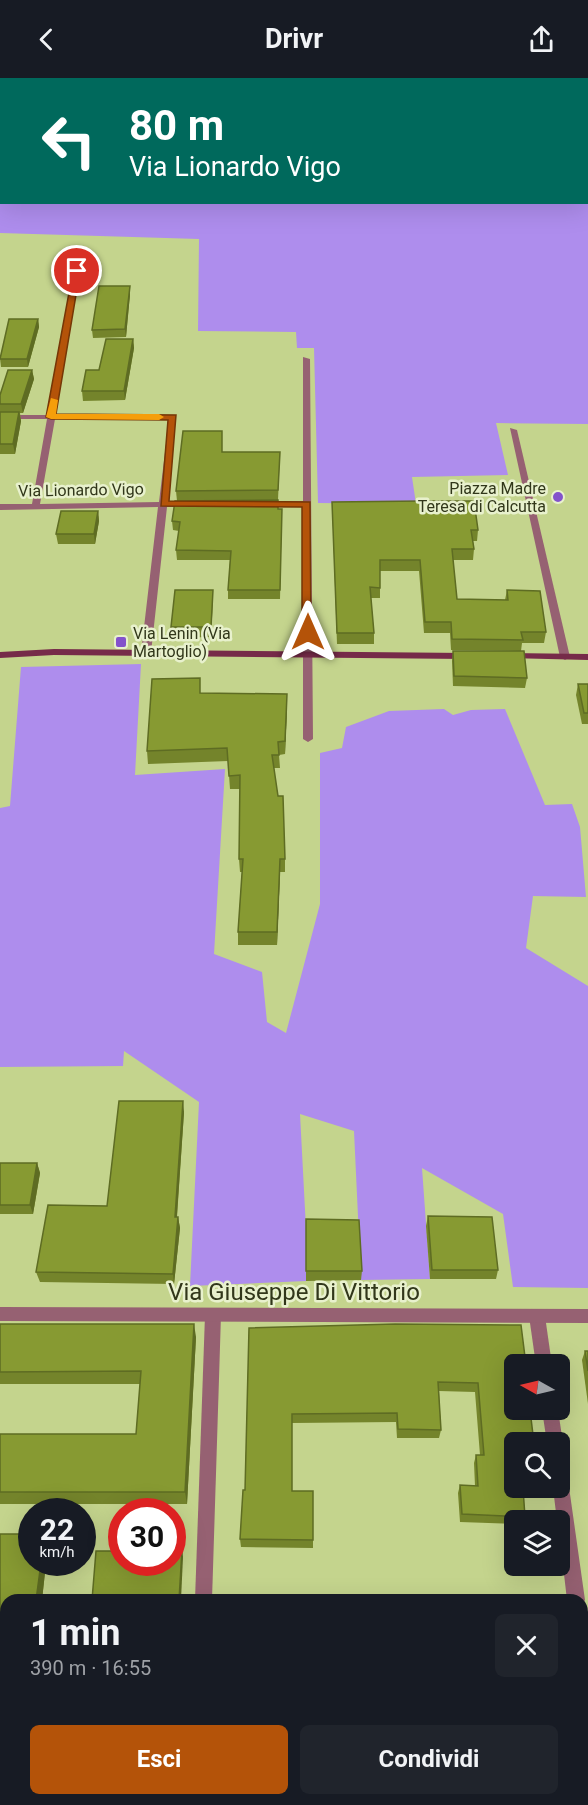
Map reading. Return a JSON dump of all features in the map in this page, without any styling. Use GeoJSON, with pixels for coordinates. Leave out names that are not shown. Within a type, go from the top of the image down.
{"type":"FeatureCollection","features":[{"type":"Feature","properties":{"kind":"main road"},"geometry":{"type":"LineString","coordinates":[[0,655],[54,652],[483,656]]}},
{"type":"Feature","properties":{"kind":"main road"},"geometry":{"type":"LineString","coordinates":[[495,656],[588,657]]}},
{"type":"Feature","properties":{"kind":"street"},"geometry":{"type":"LineString","coordinates":[[36,505],[80,250]]}},
{"type":"Feature","properties":{"kind":"street"},"geometry":{"type":"LineString","coordinates":[[306,359],[308,739]]}},
{"type":"Feature","properties":{"kind":"street"},"geometry":{"type":"LineString","coordinates":[[0,417],[173,417],[146,653]]}},
{"type":"Feature","properties":{"kind":"street"},"geometry":{"type":"LineString","coordinates":[[513,430],[565,657]]}},
{"type":"Feature","properties":{"kind":"street","name":"Via Lionardo Vigo"},"geometry":{"type":"LineString","coordinates":[[0,507],[200,504]]}},
{"type":"Feature","properties":{"kind":"street"},"geometry":{"type":"LineString","coordinates":[[247,504],[307,504]]}},
{"type":"Feature","properties":{"kind":"street","name":"Via Giuseppe Di Vittorio"},"geometry":{"type":"LineString","coordinates":[[0,1314],[588,1316]]}},
{"type":"Feature","properties":{"kind":"street"},"geometry":{"type":"LineString","coordinates":[[203,1594],[213,1315]]}},
{"type":"Feature","properties":{"kind":"street"},"geometry":{"type":"LineString","coordinates":[[537,1316],[542,1354]]}},
{"type":"Feature","properties":{"kind":"street"},"geometry":{"type":"LineString","coordinates":[[562,1498],[575,1594]]}},
{"type":"Feature","properties":{"kind":"shaded area"},"geometry":{"type":"Polygon","coordinates":[[[0,204],[588,204],[588,424],[496,423],[508,475],[412,477],[416,504],[318,503],[314,348],[297,348],[296,332],[198,331],[199,239],[0,233],[0,204]]]}},
{"type":"Feature","properties":{"kind":"shaded area"},"geometry":{"type":"Polygon","coordinates":[[[141,664],[135,775],[225,769],[214,954],[262,972],[267,1022],[286,1033],[320,904],[320,753],[342,748],[346,727],[389,711],[444,709],[453,715],[471,710],[505,709],[545,805],[572,804],[580,827],[586,897],[533,896],[526,948],[588,986],[588,1288],[513,1287],[503,1214],[422,1168],[430,1279],[361,1280],[354,1131],[300,1114],[306,1229],[306,1281],[190,1286],[199,1102],[124,1051],[123,1066],[0,1067],[0,808],[10,806],[21,667],[141,664]]]}},
{"type":"Feature","properties":{"kind":"building"},"geometry":{"type":"Polygon","coordinates":[[[99,286],[130,286],[125,329],[92,330],[99,286]]]}},
{"type":"Feature","properties":{"kind":"building"},"geometry":{"type":"Polygon","coordinates":[[[9,319],[38,319],[27,359],[0,359],[9,319]]]}},
{"type":"Feature","properties":{"kind":"building"},"geometry":{"type":"Polygon","coordinates":[[[106,339],[133,339],[124,391],[82,391],[86,370],[99,370],[106,339]]]}},
{"type":"Feature","properties":{"kind":"building"},"geometry":{"type":"Polygon","coordinates":[[[8,370],[32,370],[21,404],[0,404],[0,395],[8,370]]]}},
{"type":"Feature","properties":{"kind":"building"},"geometry":{"type":"Polygon","coordinates":[[[0,412],[19,412],[13,444],[0,444],[0,412]]]}},
{"type":"Feature","properties":{"kind":"building"},"geometry":{"type":"Polygon","coordinates":[[[183,431],[222,431],[222,452],[280,452],[278,490],[176,491],[183,431]]]}},
{"type":"Feature","properties":{"kind":"building"},"geometry":{"type":"Polygon","coordinates":[[[278,500],[278,509],[282,509],[280,590],[228,590],[231,551],[176,550],[180,522],[172,521],[175,501],[278,500]]]}},
{"type":"Feature","properties":{"kind":"building"},"geometry":{"type":"Polygon","coordinates":[[[474,501],[478,530],[471,530],[474,549],[452,549],[457,599],[508,600],[507,590],[540,591],[546,632],[521,632],[523,640],[452,639],[451,622],[425,622],[420,560],[380,560],[380,588],[370,587],[374,633],[337,633],[332,502],[474,501]]]}},
{"type":"Feature","properties":{"kind":"building"},"geometry":{"type":"Polygon","coordinates":[[[61,511],[98,511],[94,534],[56,534],[61,511]]]}},
{"type":"Feature","properties":{"kind":"building"},"geometry":{"type":"Polygon","coordinates":[[[175,590],[213,590],[211,627],[171,627],[175,590]]]}},
{"type":"Feature","properties":{"kind":"building"},"geometry":{"type":"Polygon","coordinates":[[[453,651],[524,651],[527,678],[454,676],[453,651]]]}},
{"type":"Feature","properties":{"kind":"building"},"geometry":{"type":"Polygon","coordinates":[[[200,678],[200,693],[287,694],[285,741],[278,742],[279,755],[272,755],[278,796],[283,796],[285,859],[280,859],[277,932],[238,932],[243,859],[239,859],[240,775],[229,776],[227,748],[147,751],[152,679],[200,678]]]}},
{"type":"Feature","properties":{"kind":"building"},"geometry":{"type":"Polygon","coordinates":[[[578,684],[588,684],[588,713],[584,713],[578,684]]]}},
{"type":"Feature","properties":{"kind":"building"},"geometry":{"type":"Polygon","coordinates":[[[119,1101],[183,1101],[173,1274],[36,1272],[48,1205],[107,1206],[119,1101]]]}},
{"type":"Feature","properties":{"kind":"building"},"geometry":{"type":"Polygon","coordinates":[[[0,1163],[37,1163],[30,1205],[0,1205],[0,1163]]]}},
{"type":"Feature","properties":{"kind":"building"},"geometry":{"type":"Polygon","coordinates":[[[428,1216],[492,1217],[498,1270],[432,1270],[428,1216]]]}},
{"type":"Feature","properties":{"kind":"building"},"geometry":{"type":"Polygon","coordinates":[[[306,1219],[359,1220],[362,1271],[306,1271],[306,1219]]]}},
{"type":"Feature","properties":{"kind":"building"},"geometry":{"type":"Polygon","coordinates":[[[0,1324],[194,1324],[185,1492],[0,1492],[0,1434],[136,1434],[141,1371],[0,1372],[0,1324]]]}},
{"type":"Feature","properties":{"kind":"building"},"geometry":{"type":"Polygon","coordinates":[[[395,1324],[521,1325],[525,1354],[504,1354],[504,1420],[531,1420],[533,1432],[504,1432],[504,1498],[524,1498],[525,1510],[504,1510],[504,1516],[462,1514],[460,1485],[478,1486],[476,1455],[484,1455],[478,1383],[438,1382],[441,1430],[398,1429],[397,1413],[292,1414],[292,1491],[313,1491],[313,1540],[240,1539],[243,1490],[245,1490],[249,1328],[395,1324]]]}},
{"type":"Feature","properties":{"kind":"building"},"geometry":{"type":"Polygon","coordinates":[[[585,1351],[588,1351],[588,1371],[585,1351]]]}},
{"type":"Feature","properties":{"kind":"building"},"geometry":{"type":"Polygon","coordinates":[[[0,1534],[18,1534],[18,1576],[39,1576],[37,1594],[0,1594],[0,1534]]]}},
{"type":"Feature","properties":{"kind":"building"},"geometry":{"type":"Polygon","coordinates":[[[96,1551],[108,1551],[108,1576],[180,1576],[179,1594],[92,1594],[94,1576],[96,1576],[96,1551]]]}},
{"type":"Feature","properties":{"kind":"slow traffic"},"geometry":{"type":"LineString","coordinates":[[54,400],[51,417],[159,417]]}},
{"type":"Feature","properties":{"kind":"place","name":"Piazza Madre Teresa di Calcutta"},"geometry":{"type":"Point","coordinates":[558,497]}},
{"type":"Feature","properties":{"kind":"place","name":"Via Lenin (Via Martoglio)"},"geometry":{"type":"Point","coordinates":[121,642]}},
{"type":"Feature","properties":{"kind":"route"},"geometry":{"type":"LineString","coordinates":[[77,271],[51,417],[173,417],[164,504],[307,504],[308,632]]}}]}
